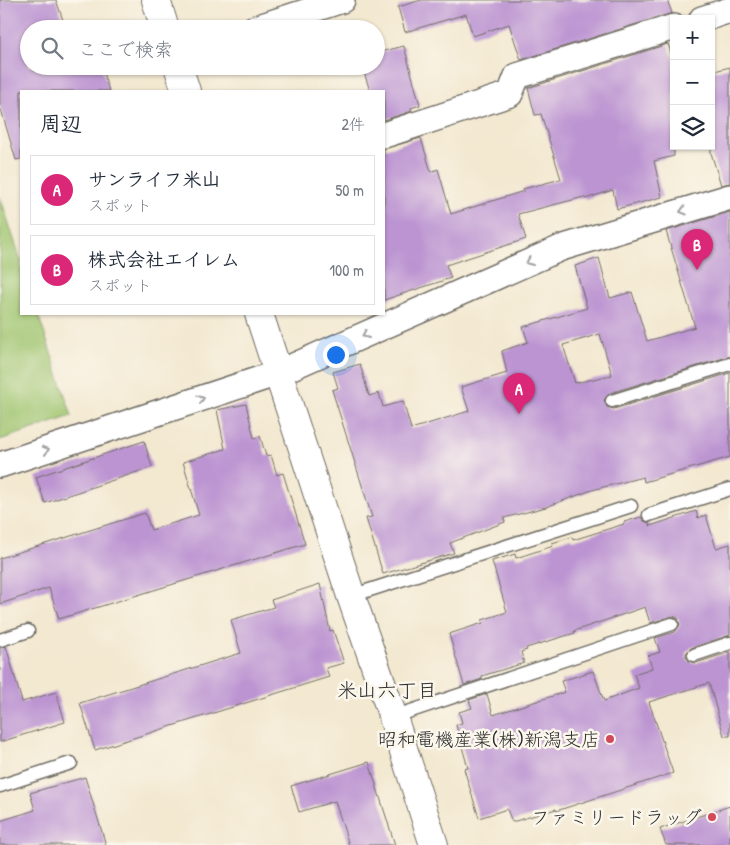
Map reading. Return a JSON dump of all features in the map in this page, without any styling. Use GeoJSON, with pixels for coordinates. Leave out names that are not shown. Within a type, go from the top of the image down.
{"type":"FeatureCollection","features":[{"type":"Feature","properties":{"kind":"street"},"geometry":{"type":"LineString","coordinates":[[156,0],[162,20]]}},
{"type":"Feature","properties":{"kind":"street"},"geometry":{"type":"LineString","coordinates":[[281,20],[342,0]]}},
{"type":"Feature","properties":{"kind":"street"},"geometry":{"type":"LineString","coordinates":[[714,15],[730,10]]}},
{"type":"Feature","properties":{"kind":"street"},"geometry":{"type":"LineString","coordinates":[[385,134],[510,94],[517,76],[670,28]]}},
{"type":"Feature","properties":{"kind":"street"},"geometry":{"type":"LineString","coordinates":[[181,75],[186,90]]}},
{"type":"Feature","properties":{"kind":"street"},"geometry":{"type":"LineString","coordinates":[[0,465],[278,373],[561,248],[730,197]]}},
{"type":"Feature","properties":{"kind":"street"},"geometry":{"type":"LineString","coordinates":[[259,315],[434,845]]}},
{"type":"Feature","properties":{"kind":"lane"},"geometry":{"type":"LineString","coordinates":[[612,401],[730,364]]}},
{"type":"Feature","properties":{"kind":"lane"},"geometry":{"type":"LineString","coordinates":[[649,515],[730,488]]}},
{"type":"Feature","properties":{"kind":"lane"},"geometry":{"type":"LineString","coordinates":[[351,596],[631,506]]}},
{"type":"Feature","properties":{"kind":"lane"},"geometry":{"type":"LineString","coordinates":[[393,717],[672,624]]}},
{"type":"Feature","properties":{"kind":"lane"},"geometry":{"type":"LineString","coordinates":[[0,640],[28,631]]}},
{"type":"Feature","properties":{"kind":"lane"},"geometry":{"type":"LineString","coordinates":[[694,655],[730,643]]}},
{"type":"Feature","properties":{"kind":"lane"},"geometry":{"type":"LineString","coordinates":[[0,786],[71,763]]}},
{"type":"Feature","properties":{"kind":"green space"},"geometry":{"type":"Polygon","coordinates":[[[0,196],[20,258],[20,315],[38,315],[72,416],[0,440],[0,196]]]}},
{"type":"Feature","properties":{"kind":"building"},"geometry":{"type":"Polygon","coordinates":[[[0,0],[56,0],[63,20],[20,20],[20,75],[104,75],[109,90],[20,90],[20,159],[16,160],[0,106],[0,0]]]}},
{"type":"Feature","properties":{"kind":"building"},"geometry":{"type":"Polygon","coordinates":[[[421,0],[667,0],[672,13],[521,60],[509,24],[473,36],[466,14],[405,32],[398,7],[421,0]]]}},
{"type":"Feature","properties":{"kind":"building"},"geometry":{"type":"Polygon","coordinates":[[[668,44],[670,50],[670,150],[674,150],[674,156],[654,161],[662,197],[617,209],[613,190],[585,199],[584,197],[518,214],[526,239],[446,265],[451,278],[385,300],[385,149],[421,138],[431,172],[438,169],[451,214],[524,191],[523,189],[561,179],[541,114],[535,115],[528,88],[668,44]]]}},
{"type":"Feature","properties":{"kind":"building"},"geometry":{"type":"Polygon","coordinates":[[[404,46],[420,105],[411,108],[412,111],[385,120],[385,90],[370,90],[365,75],[385,75],[385,51],[404,46]]]}},
{"type":"Feature","properties":{"kind":"building"},"geometry":{"type":"Polygon","coordinates":[[[730,67],[730,183],[721,185],[711,153],[711,150],[715,150],[715,71],[730,67]]]}},
{"type":"Feature","properties":{"kind":"building"},"geometry":{"type":"Polygon","coordinates":[[[730,212],[730,356],[610,393],[604,400],[607,407],[614,409],[730,373],[730,457],[644,482],[643,477],[592,490],[546,507],[504,518],[505,522],[450,543],[454,553],[383,574],[366,518],[372,517],[332,390],[338,388],[333,372],[360,364],[369,396],[379,393],[383,407],[403,401],[411,429],[469,411],[461,387],[507,373],[502,351],[528,342],[523,327],[587,308],[575,266],[599,258],[610,298],[632,292],[647,341],[695,327],[666,231],[730,212]],[[600,334],[563,345],[575,383],[612,375],[600,334]]]}},
{"type":"Feature","properties":{"kind":"building"},"geometry":{"type":"Polygon","coordinates":[[[246,404],[254,438],[260,436],[266,456],[271,455],[277,475],[283,473],[305,544],[59,619],[49,588],[0,604],[0,558],[145,513],[151,530],[199,515],[183,462],[225,449],[217,410],[246,404]]]}},
{"type":"Feature","properties":{"kind":"building"},"geometry":{"type":"Polygon","coordinates":[[[144,441],[152,467],[45,503],[36,477],[144,441]]]}},
{"type":"Feature","properties":{"kind":"building"},"geometry":{"type":"Polygon","coordinates":[[[696,511],[698,518],[706,515],[716,548],[730,544],[730,635],[691,648],[686,653],[686,657],[689,661],[696,663],[730,652],[730,736],[724,736],[709,683],[649,702],[673,773],[556,811],[556,809],[512,822],[507,809],[479,818],[464,769],[468,768],[456,725],[462,723],[459,712],[472,708],[469,700],[487,694],[493,715],[565,692],[561,681],[593,671],[604,701],[639,688],[634,674],[652,668],[648,656],[660,652],[655,638],[675,632],[680,625],[678,618],[673,616],[650,623],[645,607],[574,631],[575,633],[526,648],[527,650],[521,652],[524,663],[482,676],[482,679],[464,685],[449,634],[483,623],[482,620],[507,612],[492,561],[515,554],[516,558],[553,546],[552,543],[572,537],[573,540],[641,517],[650,526],[696,511]]]}},
{"type":"Feature","properties":{"kind":"building"},"geometry":{"type":"Polygon","coordinates":[[[320,584],[330,631],[333,630],[344,663],[326,668],[329,677],[95,750],[80,703],[241,653],[231,620],[274,607],[271,600],[320,584]]]}},
{"type":"Feature","properties":{"kind":"building"},"geometry":{"type":"Polygon","coordinates":[[[6,646],[22,702],[56,692],[65,722],[0,742],[0,648],[6,646]]]}},
{"type":"Feature","properties":{"kind":"building"},"geometry":{"type":"Polygon","coordinates":[[[369,762],[395,845],[349,845],[335,801],[299,812],[291,786],[369,762]]]}},
{"type":"Feature","properties":{"kind":"building"},"geometry":{"type":"Polygon","coordinates":[[[85,777],[106,845],[0,845],[0,821],[35,810],[30,793],[85,777]]]}},
{"type":"Feature","properties":{"kind":"building","name":"ファミリードラッグ"},"geometry":{"type":"Polygon","coordinates":[[[730,806],[730,845],[666,845],[660,829],[730,806]]]}},
{"type":"Feature","properties":{"kind":"place","name":"株式会社エイレム"},"geometry":{"type":"Point","coordinates":[697,270]}},
{"type":"Feature","properties":{"kind":"place","name":"サンライフ米山"},"geometry":{"type":"Point","coordinates":[519,414]}},
{"type":"Feature","properties":{"kind":"place","name":"昭和電機産業(株)新潟支店"},"geometry":{"type":"Point","coordinates":[610,739]}},
{"type":"Feature","properties":{"kind":"place","name":"ファミリードラッグ"},"geometry":{"type":"Point","coordinates":[712,817]}},
{"type":"Feature","properties":{"kind":"district","name":"米山六丁目"},"geometry":{"type":"Point","coordinates":[387,690]}}]}
